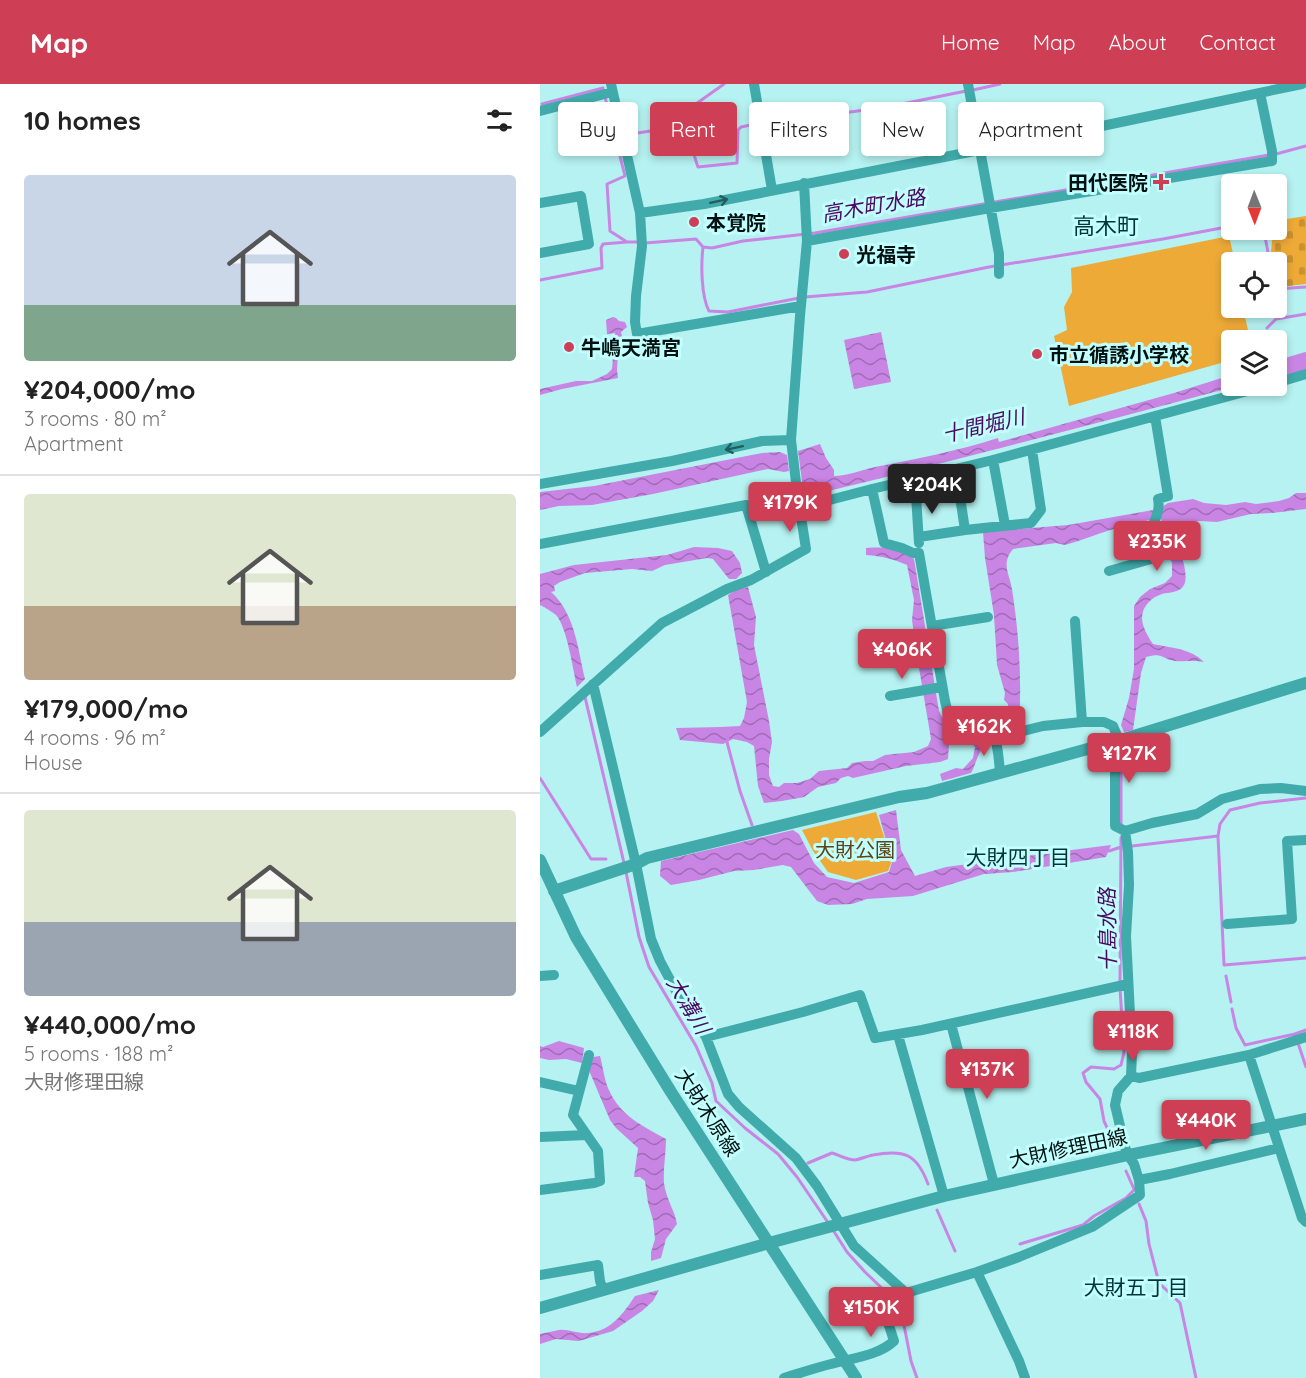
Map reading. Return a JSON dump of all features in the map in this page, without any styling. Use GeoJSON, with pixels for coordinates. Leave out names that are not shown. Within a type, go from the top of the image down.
{"type":"FeatureCollection","features":[{"type":"Feature","properties":{"kind":"street"},"geometry":{"type":"LineString","coordinates":[[754,84],[772,190]]}},
{"type":"Feature","properties":{"kind":"street"},"geometry":{"type":"LineString","coordinates":[[1104,125],[1302,84]]}},
{"type":"Feature","properties":{"kind":"street"},"geometry":{"type":"LineString","coordinates":[[540,111],[608,90],[622,135],[640,213],[642,243],[636,296],[637,334],[802,300]]}},
{"type":"Feature","properties":{"kind":"street"},"geometry":{"type":"LineString","coordinates":[[806,236],[1272,161],[1260,93]]}},
{"type":"Feature","properties":{"kind":"street"},"geometry":{"type":"LineString","coordinates":[[640,213],[704,204],[958,154]]}},
{"type":"Feature","properties":{"kind":"street"},"geometry":{"type":"LineString","coordinates":[[981,156],[999,262],[999,274]]}},
{"type":"Feature","properties":{"kind":"street"},"geometry":{"type":"LineString","coordinates":[[540,732],[662,623],[727,589],[751,580],[806,549],[792,444],[806,236],[804,183]]}},
{"type":"Feature","properties":{"kind":"street"},"geometry":{"type":"LineString","coordinates":[[540,203],[581,196],[589,244],[540,253]]}},
{"type":"Feature","properties":{"kind":"street"},"geometry":{"type":"LineString","coordinates":[[1287,380],[1306,374]]}},
{"type":"Feature","properties":{"kind":"street"},"geometry":{"type":"LineString","coordinates":[[800,505],[818,503],[956,470],[1229,396]]}},
{"type":"Feature","properties":{"kind":"street"},"geometry":{"type":"LineString","coordinates":[[1109,571],[1151,559],[1146,536],[1154,524],[1160,505],[1158,499],[1168,496],[1155,416]]}},
{"type":"Feature","properties":{"kind":"street"},"geometry":{"type":"LineString","coordinates":[[540,484],[672,461],[762,441],[792,444]]}},
{"type":"Feature","properties":{"kind":"street"},"geometry":{"type":"LineString","coordinates":[[919,537],[1005,525],[1030,524],[1041,510],[1032,450]]}},
{"type":"Feature","properties":{"kind":"street"},"geometry":{"type":"LineString","coordinates":[[993,460],[1005,525]]}},
{"type":"Feature","properties":{"kind":"street"},"geometry":{"type":"LineString","coordinates":[[956,470],[965,530]]}},
{"type":"Feature","properties":{"kind":"street"},"geometry":{"type":"LineString","coordinates":[[915,479],[919,552],[940,687],[950,716],[961,725],[987,729],[993,735],[1000,772]]}},
{"type":"Feature","properties":{"kind":"street"},"geometry":{"type":"LineString","coordinates":[[872,489],[884,543],[913,553],[919,552]]}},
{"type":"Feature","properties":{"kind":"street"},"geometry":{"type":"LineString","coordinates":[[540,544],[746,505],[766,572]]}},
{"type":"Feature","properties":{"kind":"street"},"geometry":{"type":"LineString","coordinates":[[932,626],[988,617]]}},
{"type":"Feature","properties":{"kind":"street"},"geometry":{"type":"LineString","coordinates":[[1075,621],[1082,722]]}},
{"type":"Feature","properties":{"kind":"street"},"geometry":{"type":"LineString","coordinates":[[554,891],[636,864],[647,858],[899,797],[927,793],[1119,740],[1306,683]]}},
{"type":"Feature","properties":{"kind":"street"},"geometry":{"type":"LineString","coordinates":[[593,684],[636,864],[651,939],[660,962],[706,1037],[728,1094],[739,1107],[796,1158],[817,1186],[854,1246],[906,1293]]}},
{"type":"Feature","properties":{"kind":"street"},"geometry":{"type":"LineString","coordinates":[[890,696],[940,687]]}},
{"type":"Feature","properties":{"kind":"street"},"geometry":{"type":"LineString","coordinates":[[784,1378],[887,1347],[894,1341],[883,1307],[906,1293],[977,1272],[1092,1227],[1140,1195],[1139,1180],[1134,1164],[1128,1155],[1116,1105],[1118,1090],[1131,1076],[1132,1053],[1126,936],[1128,852],[1120,829],[1115,774],[1119,740],[1113,726],[1104,722],[1043,726],[993,735]]}},
{"type":"Feature","properties":{"kind":"street"},"geometry":{"type":"LineString","coordinates":[[1120,829],[1197,814],[1222,799],[1260,789],[1281,788],[1306,791]]}},
{"type":"Feature","properties":{"kind":"street"},"geometry":{"type":"LineString","coordinates":[[1227,924],[1292,920],[1287,841],[1306,840]]}},
{"type":"Feature","properties":{"kind":"street","name":"大財木原線"},"geometry":{"type":"LineString","coordinates":[[540,860],[576,937],[671,1092],[856,1378]]}},
{"type":"Feature","properties":{"kind":"street"},"geometry":{"type":"LineString","coordinates":[[540,976],[554,975]]}},
{"type":"Feature","properties":{"kind":"street"},"geometry":{"type":"LineString","coordinates":[[706,1037],[860,995],[875,1038],[951,1024],[1128,984]]}},
{"type":"Feature","properties":{"kind":"street"},"geometry":{"type":"LineString","coordinates":[[951,1024],[994,1184]]}},
{"type":"Feature","properties":{"kind":"street"},"geometry":{"type":"LineString","coordinates":[[898,1035],[944,1196]]}},
{"type":"Feature","properties":{"kind":"street"},"geometry":{"type":"LineString","coordinates":[[1131,1076],[1140,1077],[1249,1055],[1304,1037]]}},
{"type":"Feature","properties":{"kind":"street"},"geometry":{"type":"LineString","coordinates":[[540,1190],[594,1183],[600,1180],[598,1151],[573,1115],[589,1055]]}},
{"type":"Feature","properties":{"kind":"street"},"geometry":{"type":"LineString","coordinates":[[1249,1055],[1302,1218],[1306,1222]]}},
{"type":"Feature","properties":{"kind":"street"},"geometry":{"type":"LineString","coordinates":[[540,1082],[579,1091]]}},
{"type":"Feature","properties":{"kind":"street","name":"大財修理田線"},"geometry":{"type":"LineString","coordinates":[[769,1243],[994,1184],[1306,1119]]}},
{"type":"Feature","properties":{"kind":"street"},"geometry":{"type":"LineString","coordinates":[[540,1137],[587,1135]]}},
{"type":"Feature","properties":{"kind":"street"},"geometry":{"type":"LineString","coordinates":[[1139,1180],[1279,1148]]}},
{"type":"Feature","properties":{"kind":"street"},"geometry":{"type":"LineString","coordinates":[[540,1308],[769,1243]]}},
{"type":"Feature","properties":{"kind":"street"},"geometry":{"type":"LineString","coordinates":[[540,1275],[598,1265],[603,1290]]}},
{"type":"Feature","properties":{"kind":"street"},"geometry":{"type":"LineString","coordinates":[[977,1272],[1025,1378]]}},
{"type":"Feature","properties":{"kind":"green space"},"geometry":{"type":"Polygon","coordinates":[[[1306,216],[1306,284],[1287,286],[1287,252],[1271,252],[1272,241],[1287,240],[1287,219],[1306,216]]]}},
{"type":"Feature","properties":{"kind":"green space"},"geometry":{"type":"Polygon","coordinates":[[[1221,238],[1221,240],[1230,240],[1233,252],[1221,252],[1221,318],[1245,318],[1248,330],[1221,330],[1221,363],[1069,406],[1054,336],[1067,330],[1064,307],[1072,292],[1071,268],[1221,238]]]}},
{"type":"Feature","properties":{"kind":"green space","name":"大財公園"},"geometry":{"type":"Polygon","coordinates":[[[876,812],[892,861],[888,871],[856,880],[828,872],[802,830],[876,812]]]}},
{"type":"Feature","properties":{"kind":"water"},"geometry":{"type":"Polygon","coordinates":[[[613,317],[625,322],[627,327],[621,332],[626,349],[618,351],[618,378],[540,395],[540,389],[576,381],[592,381],[612,369],[614,345],[616,344],[615,333],[607,334],[606,320],[613,317]]]}},
{"type":"Feature","properties":{"kind":"water"},"geometry":{"type":"Polygon","coordinates":[[[881,332],[891,382],[854,389],[844,340],[881,332]]]}},
{"type":"Feature","properties":{"kind":"water"},"geometry":{"type":"Polygon","coordinates":[[[1221,378],[1221,390],[816,494],[803,489],[798,451],[820,444],[834,470],[834,476],[844,475],[952,451],[998,438],[999,442],[1221,378]]]}},
{"type":"Feature","properties":{"kind":"water"},"geometry":{"type":"Polygon","coordinates":[[[780,452],[787,455],[789,471],[768,469],[592,505],[559,506],[540,510],[540,492],[594,486],[762,453],[780,452]]]}},
{"type":"Feature","properties":{"kind":"water"},"geometry":{"type":"Polygon","coordinates":[[[1296,493],[1306,493],[1306,509],[1251,514],[1217,522],[1184,523],[1178,531],[1168,532],[1161,519],[1149,520],[1065,545],[1056,543],[1013,549],[1007,559],[1007,564],[1018,640],[1019,725],[988,741],[981,750],[971,773],[942,781],[940,774],[956,768],[963,769],[973,758],[975,747],[966,738],[960,737],[949,744],[948,759],[940,762],[906,766],[853,778],[848,776],[836,783],[818,787],[804,797],[764,803],[758,786],[754,746],[733,739],[723,744],[680,740],[676,728],[740,726],[744,718],[747,702],[728,595],[738,589],[748,587],[756,617],[754,645],[772,742],[769,775],[773,786],[779,787],[784,783],[797,783],[810,779],[819,771],[847,768],[852,763],[873,761],[885,755],[914,752],[928,746],[931,739],[912,620],[914,600],[907,565],[887,558],[866,555],[866,548],[891,549],[914,559],[939,711],[952,728],[984,737],[1002,727],[1008,704],[1004,700],[1005,693],[997,665],[994,615],[983,532],[1068,525],[1159,509],[1168,503],[1193,499],[1204,503],[1226,505],[1245,502],[1256,504],[1279,501],[1296,493]]]}},
{"type":"Feature","properties":{"kind":"water"},"geometry":{"type":"Polygon","coordinates":[[[1178,544],[1185,570],[1184,585],[1177,591],[1162,594],[1151,600],[1142,614],[1142,621],[1153,644],[1186,651],[1204,662],[1175,661],[1156,655],[1146,657],[1141,673],[1133,730],[1124,732],[1121,725],[1134,669],[1134,606],[1150,589],[1165,583],[1172,576],[1172,562],[1166,554],[1169,545],[1178,544]]]}},
{"type":"Feature","properties":{"kind":"water"},"geometry":{"type":"Polygon","coordinates":[[[694,547],[732,551],[740,563],[742,573],[736,579],[729,579],[713,559],[707,558],[665,565],[652,571],[632,569],[585,573],[554,586],[555,591],[551,592],[565,610],[570,621],[585,679],[577,687],[560,621],[556,615],[540,605],[540,574],[574,565],[667,555],[694,547]]]}},
{"type":"Feature","properties":{"kind":"water"},"geometry":{"type":"Polygon","coordinates":[[[896,810],[901,850],[915,876],[946,867],[1111,845],[1106,857],[1013,872],[984,874],[913,896],[867,899],[852,904],[828,905],[817,901],[791,867],[783,865],[734,871],[671,885],[660,876],[661,861],[793,830],[799,834],[814,863],[827,877],[854,883],[889,872],[892,862],[879,815],[896,810]]]}},
{"type":"Feature","properties":{"kind":"water"},"geometry":{"type":"Polygon","coordinates":[[[559,1041],[584,1048],[582,1063],[566,1059],[540,1058],[540,1046],[559,1041]]]}},
{"type":"Feature","properties":{"kind":"water"},"geometry":{"type":"Polygon","coordinates":[[[600,1056],[608,1088],[619,1106],[632,1119],[666,1139],[664,1183],[677,1224],[666,1239],[661,1258],[651,1261],[655,1239],[653,1220],[645,1181],[640,1177],[634,1177],[638,1148],[610,1120],[588,1068],[593,1057],[600,1056]]]}},
{"type":"Feature","properties":{"kind":"water"},"geometry":{"type":"Polygon","coordinates":[[[659,1290],[653,1301],[642,1311],[613,1331],[579,1341],[556,1339],[540,1344],[540,1334],[557,1330],[588,1333],[603,1329],[621,1315],[635,1296],[659,1290]]]}},
{"type":"Feature","properties":{"kind":"waterway"},"geometry":{"type":"LineString","coordinates":[[724,84],[693,106],[691,112],[691,136],[698,167],[737,163],[738,130],[741,127],[784,118],[821,116],[887,107],[966,91]]}},
{"type":"Feature","properties":{"kind":"waterway"},"geometry":{"type":"LineString","coordinates":[[973,90],[1000,84]]}},
{"type":"Feature","properties":{"kind":"waterway"},"geometry":{"type":"LineString","coordinates":[[542,104],[603,88]]}},
{"type":"Feature","properties":{"kind":"waterway","name":"高木町水路"},"geometry":{"type":"LineString","coordinates":[[605,97],[625,176],[607,184],[610,231],[627,242],[639,242]]}},
{"type":"Feature","properties":{"kind":"waterway"},"geometry":{"type":"LineString","coordinates":[[638,133],[650,131]]}},
{"type":"Feature","properties":{"kind":"waterway","name":"高木町水路"},"geometry":{"type":"LineString","coordinates":[[1276,154],[1306,146]]}},
{"type":"Feature","properties":{"kind":"waterway","name":"高木町水路"},"geometry":{"type":"LineString","coordinates":[[645,243],[696,239],[703,247],[712,248],[743,241],[815,233],[1269,155]]}},
{"type":"Feature","properties":{"kind":"waterway"},"geometry":{"type":"LineString","coordinates":[[805,297],[867,292],[989,267],[1221,228]]}},
{"type":"Feature","properties":{"kind":"waterway"},"geometry":{"type":"LineString","coordinates":[[1266,240],[1268,252]]}},
{"type":"Feature","properties":{"kind":"waterway"},"geometry":{"type":"LineString","coordinates":[[540,280],[602,268],[601,248],[603,244],[627,242]]}},
{"type":"Feature","properties":{"kind":"waterway"},"geometry":{"type":"LineString","coordinates":[[703,247],[703,289],[709,311],[728,312],[799,298]]}},
{"type":"Feature","properties":{"kind":"waterway"},"geometry":{"type":"LineString","coordinates":[[1287,288],[1306,287]]}},
{"type":"Feature","properties":{"kind":"waterway"},"geometry":{"type":"LineString","coordinates":[[1267,328],[1276,319],[1306,314]]}},
{"type":"Feature","properties":{"kind":"waterway","name":"十間堀川"},"geometry":{"type":"LineString","coordinates":[[1287,367],[1306,361]]}},
{"type":"Feature","properties":{"kind":"waterway","name":"十島水路"},"geometry":{"type":"LineString","coordinates":[[1174,530],[1174,547]]}},
{"type":"Feature","properties":{"kind":"waterway","name":"大溝川"},"geometry":{"type":"LineString","coordinates":[[585,697],[624,863]]}},
{"type":"Feature","properties":{"kind":"waterway"},"geometry":{"type":"LineString","coordinates":[[728,738],[727,742],[740,791],[752,825]]}},
{"type":"Feature","properties":{"kind":"waterway","name":"十島水路"},"geometry":{"type":"LineString","coordinates":[[1121,826],[1121,765],[1125,745]]}},
{"type":"Feature","properties":{"kind":"waterway"},"geometry":{"type":"LineString","coordinates":[[540,778],[591,859],[606,859]]}},
{"type":"Feature","properties":{"kind":"waterway"},"geometry":{"type":"LineString","coordinates":[[1306,798],[1260,803],[1230,810],[1220,824],[1218,836],[1224,965],[1306,958]]}},
{"type":"Feature","properties":{"kind":"waterway"},"geometry":{"type":"LineString","coordinates":[[1132,846],[1218,836]]}},
{"type":"Feature","properties":{"kind":"waterway","name":"十島水路"},"geometry":{"type":"LineString","coordinates":[[1120,982],[1121,838]]}},
{"type":"Feature","properties":{"kind":"waterway"},"geometry":{"type":"LineString","coordinates":[[1109,851],[1121,847]]}},
{"type":"Feature","properties":{"kind":"waterway","name":"大溝川"},"geometry":{"type":"LineString","coordinates":[[626,872],[639,937],[649,967],[696,1046],[712,1083],[716,1101],[778,1154],[797,1177],[829,1224]]}},
{"type":"Feature","properties":{"kind":"waterway"},"geometry":{"type":"LineString","coordinates":[[1226,976],[1231,1002]]}},
{"type":"Feature","properties":{"kind":"waterway","name":"十島水路"},"geometry":{"type":"LineString","coordinates":[[1115,1145],[1104,1121],[1100,1099],[1086,1082],[1083,1073],[1091,1067],[1114,1069],[1121,1065],[1124,1052],[1120,988]]}},
{"type":"Feature","properties":{"kind":"waterway"},"geometry":{"type":"LineString","coordinates":[[1232,1009],[1236,1028],[1245,1045],[1295,1034],[1296,1037]]}},
{"type":"Feature","properties":{"kind":"waterway"},"geometry":{"type":"LineString","coordinates":[[1295,1034],[1306,1030]]}},
{"type":"Feature","properties":{"kind":"waterway"},"geometry":{"type":"LineString","coordinates":[[1298,1043],[1306,1067]]}},
{"type":"Feature","properties":{"kind":"waterway"},"geometry":{"type":"LineString","coordinates":[[808,1163],[832,1153],[855,1160],[884,1153],[901,1154],[914,1160],[928,1184]]}},
{"type":"Feature","properties":{"kind":"waterway","name":"十島水路"},"geometry":{"type":"LineString","coordinates":[[1126,1171],[1134,1189]]}},
{"type":"Feature","properties":{"kind":"waterway"},"geometry":{"type":"LineString","coordinates":[[1020,1244],[1083,1225],[1126,1198],[1134,1190]]}},
{"type":"Feature","properties":{"kind":"waterway","name":"十島水路"},"geometry":{"type":"LineString","coordinates":[[1139,1204],[1146,1221],[1159,1283],[1180,1303],[1196,1378]]}},
{"type":"Feature","properties":{"kind":"waterway"},"geometry":{"type":"LineString","coordinates":[[937,1210],[955,1251]]}},
{"type":"Feature","properties":{"kind":"waterway","name":"大溝川"},"geometry":{"type":"LineString","coordinates":[[833,1230],[847,1252],[888,1294],[903,1320],[911,1361],[917,1378]]}},
{"type":"Feature","properties":{"kind":"place","name":"田代医院"},"geometry":{"type":"Point","coordinates":[1161,182]}},
{"type":"Feature","properties":{"kind":"place","name":"本覚院"},"geometry":{"type":"Point","coordinates":[694,222]}},
{"type":"Feature","properties":{"kind":"place","name":"光福寺"},"geometry":{"type":"Point","coordinates":[844,254]}},
{"type":"Feature","properties":{"kind":"place","name":"牛嶋天満宮"},"geometry":{"type":"Point","coordinates":[569,347]}},
{"type":"Feature","properties":{"kind":"place","name":"市立循誘小学校"},"geometry":{"type":"Point","coordinates":[1037,354]}},
{"type":"Feature","properties":{"kind":"district","name":"高木町"},"geometry":{"type":"Point","coordinates":[1106,226]}},
{"type":"Feature","properties":{"kind":"district","name":"大財四丁目"},"geometry":{"type":"Point","coordinates":[1018,857]}},
{"type":"Feature","properties":{"kind":"district","name":"大財五丁目"},"geometry":{"type":"Point","coordinates":[1136,1287]}}]}
